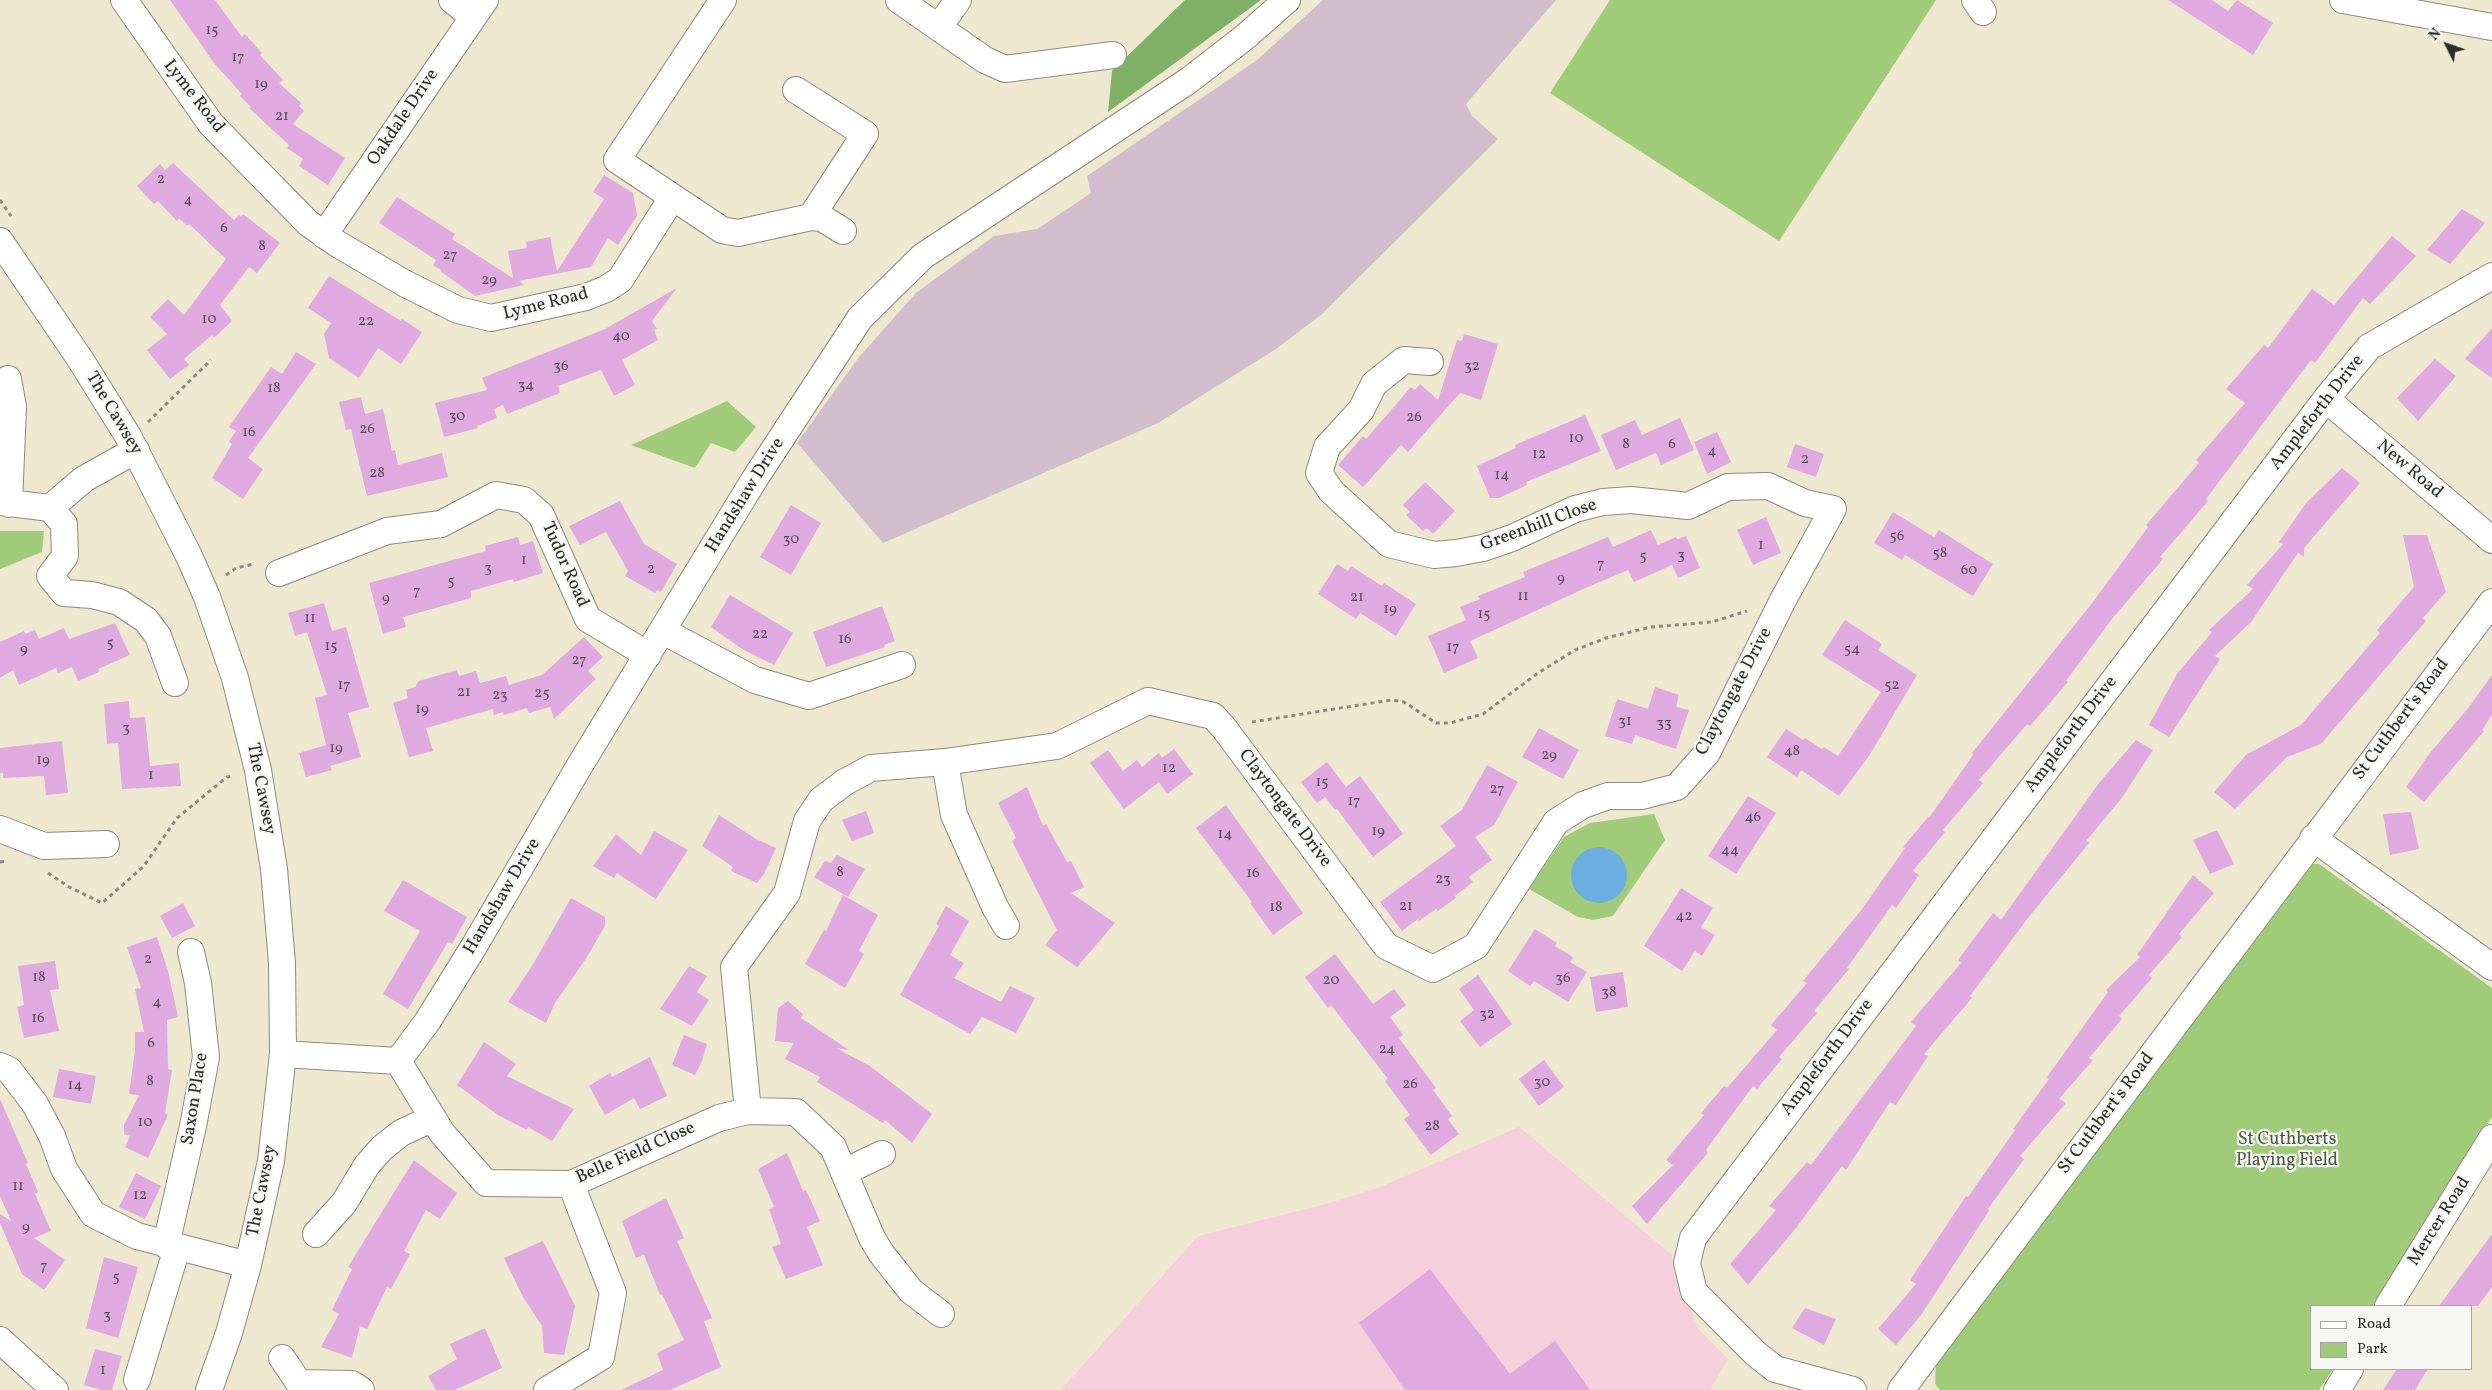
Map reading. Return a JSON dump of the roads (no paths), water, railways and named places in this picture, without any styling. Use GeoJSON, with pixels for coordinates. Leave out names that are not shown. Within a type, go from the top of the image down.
{"type":"FeatureCollection","features":[{"type":"Feature","properties":{"kind":"street","name":"Lyme Road"},"geometry":{"type":"LineString","coordinates":[[124,0],[211,124],[280,196],[324,235],[404,283],[458,310],[491,318],[586,297],[606,289],[620,280],[672,198]]}},
{"type":"Feature","properties":{"kind":"street"},"geometry":{"type":"LineString","coordinates":[[452,0],[479,8]]}},
{"type":"Feature","properties":{"kind":"street"},"geometry":{"type":"LineString","coordinates":[[724,0],[617,160],[722,230],[738,233],[811,217],[822,218],[843,231]]}},
{"type":"Feature","properties":{"kind":"street"},"geometry":{"type":"LineString","coordinates":[[899,0],[985,60],[1005,69],[1113,55]]}},
{"type":"Feature","properties":{"kind":"street"},"geometry":{"type":"LineString","coordinates":[[939,28],[958,0]]}},
{"type":"Feature","properties":{"kind":"street","name":"Handshaw Drive"},"geometry":{"type":"LineString","coordinates":[[398,1061],[427,1022],[473,948],[580,765],[754,480],[832,364],[860,318],[923,256],[1188,81],[1245,37],[1287,0]]}},
{"type":"Feature","properties":{"kind":"street"},"geometry":{"type":"LineString","coordinates":[[2343,0],[2492,27]]}},
{"type":"Feature","properties":{"kind":"street","name":"Oakdale Drive"},"geometry":{"type":"LineString","coordinates":[[324,235],[479,8]]}},
{"type":"Feature","properties":{"kind":"street"},"geometry":{"type":"LineString","coordinates":[[796,90],[865,134],[811,217]]}},
{"type":"Feature","properties":{"kind":"street","name":"The Cawsey"},"geometry":{"type":"LineString","coordinates":[[8,233],[80,359],[136,450],[208,596],[235,678],[258,770],[274,868],[282,963],[283,1054],[271,1161],[248,1266],[229,1333],[209,1390]]}},
{"type":"Feature","properties":{"kind":"street","name":"Ampleforth Drive"},"geometry":{"type":"LineString","coordinates":[[1853,1390],[1775,1369],[1755,1353],[1694,1292],[1687,1263],[1692,1238],[2326,399],[2369,347],[2492,276]]}},
{"type":"Feature","properties":{"kind":"street","name":"Greenhill Close"},"geometry":{"type":"LineString","coordinates":[[1430,362],[1404,360],[1374,384],[1361,410],[1327,447],[1320,473],[1331,491],[1389,544],[1434,555],[1456,553],[1497,543],[1575,509],[1603,502],[1631,500],[1688,506],[1728,487],[1768,486],[1804,503],[1833,509]]}},
{"type":"Feature","properties":{"kind":"street"},"geometry":{"type":"LineString","coordinates":[[8,379],[14,406],[4,503],[50,508],[64,524],[65,556],[50,576],[64,593],[92,595],[119,602],[146,620],[158,636],[175,683]]}},
{"type":"Feature","properties":{"kind":"street","name":"New Road"},"geometry":{"type":"LineString","coordinates":[[2326,399],[2492,540]]}},
{"type":"Feature","properties":{"kind":"street"},"geometry":{"type":"LineString","coordinates":[[50,508],[84,479],[136,450]]}},
{"type":"Feature","properties":{"kind":"street","name":"Tudor Road"},"geometry":{"type":"LineString","coordinates":[[278,573],[386,531],[440,524],[496,495],[524,500],[541,515],[588,618],[648,655]]}},
{"type":"Feature","properties":{"kind":"street","name":"Claytongate Drive"},"geometry":{"type":"LineString","coordinates":[[748,1111],[734,967],[787,893],[807,821],[821,800],[845,782],[871,768],[945,762],[1057,746],[1148,701],[1213,716],[1224,728],[1386,946],[1433,969],[1476,946],[1556,822],[1583,805],[1608,796],[1642,796],[1676,787],[1707,753],[1783,600],[1833,509]]}},
{"type":"Feature","properties":{"kind":"street","name":"St Cuthbert's Road"},"geometry":{"type":"LineString","coordinates":[[1901,1390],[2313,838],[2492,602]]}},
{"type":"Feature","properties":{"kind":"street"},"geometry":{"type":"LineString","coordinates":[[663,631],[755,680],[809,696],[902,665]]}},
{"type":"Feature","properties":{"kind":"street"},"geometry":{"type":"LineString","coordinates":[[945,762],[954,815],[995,907],[1006,926]]}},
{"type":"Feature","properties":{"kind":"street"},"geometry":{"type":"LineString","coordinates":[[0,829],[44,846],[106,844]]}},
{"type":"Feature","properties":{"kind":"street"},"geometry":{"type":"LineString","coordinates":[[2313,838],[2492,967]]}},
{"type":"Feature","properties":{"kind":"street","name":"Saxon Place"},"geometry":{"type":"LineString","coordinates":[[137,1380],[172,1247],[206,1056],[198,983],[191,952]]}},
{"type":"Feature","properties":{"kind":"street"},"geometry":{"type":"LineString","coordinates":[[283,1054],[398,1061]]}},
{"type":"Feature","properties":{"kind":"street","name":"Belle Field Close"},"geometry":{"type":"LineString","coordinates":[[398,1061],[442,1133],[486,1183],[571,1184],[719,1118],[748,1111],[796,1112],[833,1147],[880,1253],[911,1291],[941,1314]]}},
{"type":"Feature","properties":{"kind":"street"},"geometry":{"type":"LineString","coordinates":[[0,1066],[9,1070],[35,1104],[52,1136],[64,1169],[93,1214],[137,1236],[248,1266]]}},
{"type":"Feature","properties":{"kind":"street"},"geometry":{"type":"LineString","coordinates":[[316,1234],[344,1203],[367,1165],[382,1148],[401,1133],[433,1118]]}},
{"type":"Feature","properties":{"kind":"street","name":"Mercer Road"},"geometry":{"type":"LineString","coordinates":[[2389,1305],[2492,1138]]}},
{"type":"Feature","properties":{"kind":"street"},"geometry":{"type":"LineString","coordinates":[[844,1172],[882,1154]]}},
{"type":"Feature","properties":{"kind":"street"},"geometry":{"type":"LineString","coordinates":[[547,1390],[600,1357],[613,1293],[571,1184]]}},
{"type":"Feature","properties":{"kind":"street"},"geometry":{"type":"LineString","coordinates":[[0,1340],[55,1390]]}},
{"type":"Feature","properties":{"kind":"street"},"geometry":{"type":"LineString","coordinates":[[282,1358],[299,1383],[352,1384],[361,1390]]}},
{"type":"Feature","properties":{"kind":"street"},"geometry":{"type":"LineString","coordinates":[[2337,1390],[2349,1370]]}},
{"type":"Feature","properties":{"kind":"water"},"geometry":{"type":"Polygon","coordinates":[[[1599,847],[1610,849],[1619,855],[1625,864],[1627,875],[1625,886],[1619,895],[1610,901],[1599,903],[1588,901],[1579,895],[1573,886],[1571,875],[1573,864],[1579,855],[1588,849],[1599,847]]]}},
{"type":"Feature","properties":{"kind":"park label","name":"St Cuthberts Playing Field"},"geometry":{"type":"Point","coordinates":[2287,1151]}}]}
